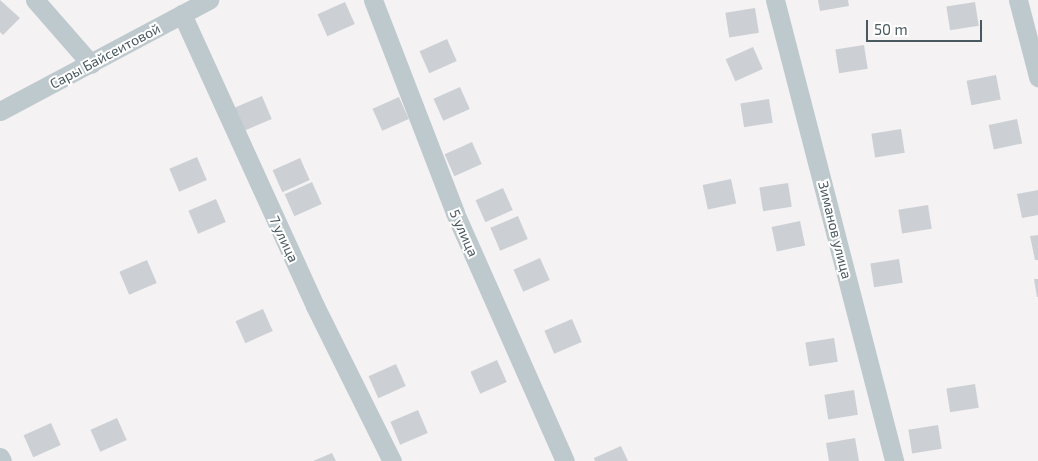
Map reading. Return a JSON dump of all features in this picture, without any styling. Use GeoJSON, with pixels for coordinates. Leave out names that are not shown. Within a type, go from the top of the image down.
{"type":"FeatureCollection","features":[{"type":"Feature","properties":{"kind":"street"},"geometry":{"type":"LineString","coordinates":[[35,0],[91,64]]}},
{"type":"Feature","properties":{"kind":"street","name":"Сары Байсеитовой"},"geometry":{"type":"LineString","coordinates":[[0,111],[209,0]]}},
{"type":"Feature","properties":{"kind":"street","name":"5 улица"},"geometry":{"type":"LineString","coordinates":[[373,0],[455,212],[565,461]]}},
{"type":"Feature","properties":{"kind":"street","name":"Зиманов улица"},"geometry":{"type":"LineString","coordinates":[[775,0],[894,461]]}},
{"type":"Feature","properties":{"kind":"street"},"geometry":{"type":"LineString","coordinates":[[1018,0],[1038,77]]}},
{"type":"Feature","properties":{"kind":"street","name":"7 улица"},"geometry":{"type":"LineString","coordinates":[[182,14],[315,306],[392,461]]}},
{"type":"Feature","properties":{"kind":"street"},"geometry":{"type":"LineString","coordinates":[[0,457],[2,461]]}},
{"type":"Feature","properties":{"kind":"building"},"geometry":{"type":"Polygon","coordinates":[[[0,0],[20,18],[3,35],[0,32],[0,0]]]}},
{"type":"Feature","properties":{"kind":"building"},"geometry":{"type":"Polygon","coordinates":[[[818,0],[848,0],[849,6],[820,11],[818,0]]]}},
{"type":"Feature","properties":{"kind":"building"},"geometry":{"type":"Polygon","coordinates":[[[345,2],[355,24],[327,36],[318,14],[345,2]]]}},
{"type":"Feature","properties":{"kind":"building"},"geometry":{"type":"Polygon","coordinates":[[[975,2],[979,26],[950,30],[946,7],[975,2]]]}},
{"type":"Feature","properties":{"kind":"building"},"geometry":{"type":"Polygon","coordinates":[[[755,8],[759,33],[729,37],[725,13],[755,8]]]}},
{"type":"Feature","properties":{"kind":"building"},"geometry":{"type":"Polygon","coordinates":[[[447,39],[457,61],[429,73],[420,51],[447,39]]]}},
{"type":"Feature","properties":{"kind":"building"},"geometry":{"type":"Polygon","coordinates":[[[864,45],[868,69],[839,73],[835,50],[864,45]]]}},
{"type":"Feature","properties":{"kind":"building"},"geometry":{"type":"Polygon","coordinates":[[[753,47],[763,69],[735,81],[726,59],[753,47]]]}},
{"type":"Feature","properties":{"kind":"building"},"geometry":{"type":"Polygon","coordinates":[[[996,75],[1001,100],[971,105],[967,81],[996,75]]]}},
{"type":"Feature","properties":{"kind":"building"},"geometry":{"type":"Polygon","coordinates":[[[460,87],[470,109],[443,121],[434,99],[460,87]]]}},
{"type":"Feature","properties":{"kind":"building"},"geometry":{"type":"Polygon","coordinates":[[[262,96],[272,119],[244,131],[234,108],[262,96]]]}},
{"type":"Feature","properties":{"kind":"building"},"geometry":{"type":"Polygon","coordinates":[[[399,97],[409,119],[382,131],[373,109],[399,97]]]}},
{"type":"Feature","properties":{"kind":"building"},"geometry":{"type":"Polygon","coordinates":[[[769,99],[773,123],[744,127],[740,104],[769,99]]]}},
{"type":"Feature","properties":{"kind":"building"},"geometry":{"type":"Polygon","coordinates":[[[1017,119],[1022,143],[994,149],[989,125],[1017,119]]]}},
{"type":"Feature","properties":{"kind":"building"},"geometry":{"type":"Polygon","coordinates":[[[901,129],[905,153],[875,157],[871,134],[901,129]]]}},
{"type":"Feature","properties":{"kind":"building"},"geometry":{"type":"Polygon","coordinates":[[[472,142],[482,164],[454,176],[445,154],[472,142]]]}},
{"type":"Feature","properties":{"kind":"building"},"geometry":{"type":"Polygon","coordinates":[[[197,157],[207,180],[179,192],[169,169],[197,157]]]}},
{"type":"Feature","properties":{"kind":"building"},"geometry":{"type":"Polygon","coordinates":[[[300,158],[310,180],[282,192],[273,170],[300,158]]]}},
{"type":"Feature","properties":{"kind":"building"},"geometry":{"type":"Polygon","coordinates":[[[731,179],[736,203],[708,209],[703,185],[731,179]]]}},
{"type":"Feature","properties":{"kind":"building"},"geometry":{"type":"Polygon","coordinates":[[[312,182],[322,204],[294,216],[285,194],[312,182]]]}},
{"type":"Feature","properties":{"kind":"building"},"geometry":{"type":"Polygon","coordinates":[[[788,183],[792,207],[763,211],[759,188],[788,183]]]}},
{"type":"Feature","properties":{"kind":"building"},"geometry":{"type":"Polygon","coordinates":[[[503,188],[513,210],[485,222],[476,200],[503,188]]]}},
{"type":"Feature","properties":{"kind":"building"},"geometry":{"type":"Polygon","coordinates":[[[1038,190],[1038,215],[1022,218],[1017,194],[1038,190]]]}},
{"type":"Feature","properties":{"kind":"building"},"geometry":{"type":"Polygon","coordinates":[[[216,199],[226,222],[198,234],[188,211],[216,199]]]}},
{"type":"Feature","properties":{"kind":"building"},"geometry":{"type":"Polygon","coordinates":[[[928,205],[932,229],[902,233],[898,210],[928,205]]]}},
{"type":"Feature","properties":{"kind":"building"},"geometry":{"type":"Polygon","coordinates":[[[518,216],[528,239],[500,251],[490,228],[518,216]]]}},
{"type":"Feature","properties":{"kind":"building"},"geometry":{"type":"Polygon","coordinates":[[[800,221],[805,245],[777,251],[772,227],[800,221]]]}},
{"type":"Feature","properties":{"kind":"building"},"geometry":{"type":"Polygon","coordinates":[[[1038,235],[1038,260],[1035,260],[1030,236],[1038,235]]]}},
{"type":"Feature","properties":{"kind":"building"},"geometry":{"type":"Polygon","coordinates":[[[540,258],[550,280],[523,292],[514,270],[540,258]]]}},
{"type":"Feature","properties":{"kind":"building"},"geometry":{"type":"Polygon","coordinates":[[[899,259],[903,283],[874,287],[870,264],[899,259]]]}},
{"type":"Feature","properties":{"kind":"building"},"geometry":{"type":"Polygon","coordinates":[[[147,260],[157,283],[129,295],[119,272],[147,260]]]}},
{"type":"Feature","properties":{"kind":"building"},"geometry":{"type":"Polygon","coordinates":[[[1034,279],[1038,279],[1038,297],[1037,297],[1034,279]]]}},
{"type":"Feature","properties":{"kind":"building"},"geometry":{"type":"Polygon","coordinates":[[[263,309],[273,331],[245,343],[236,321],[263,309]]]}},
{"type":"Feature","properties":{"kind":"building"},"geometry":{"type":"Polygon","coordinates":[[[572,319],[582,342],[554,354],[544,331],[572,319]]]}},
{"type":"Feature","properties":{"kind":"building"},"geometry":{"type":"Polygon","coordinates":[[[834,338],[838,362],[809,366],[805,343],[834,338]]]}},
{"type":"Feature","properties":{"kind":"building"},"geometry":{"type":"Polygon","coordinates":[[[497,360],[507,382],[480,394],[471,372],[497,360]]]}},
{"type":"Feature","properties":{"kind":"building"},"geometry":{"type":"Polygon","coordinates":[[[396,364],[406,386],[378,398],[369,376],[396,364]]]}},
{"type":"Feature","properties":{"kind":"building"},"geometry":{"type":"Polygon","coordinates":[[[975,384],[979,408],[950,412],[946,389],[975,384]]]}},
{"type":"Feature","properties":{"kind":"building"},"geometry":{"type":"Polygon","coordinates":[[[854,390],[858,415],[828,419],[824,395],[854,390]]]}},
{"type":"Feature","properties":{"kind":"building"},"geometry":{"type":"Polygon","coordinates":[[[418,410],[428,433],[400,445],[390,422],[418,410]]]}},
{"type":"Feature","properties":{"kind":"building"},"geometry":{"type":"Polygon","coordinates":[[[117,418],[127,440],[100,452],[91,430],[117,418]]]}},
{"type":"Feature","properties":{"kind":"building"},"geometry":{"type":"Polygon","coordinates":[[[51,423],[61,445],[33,457],[24,435],[51,423]]]}},
{"type":"Feature","properties":{"kind":"building"},"geometry":{"type":"Polygon","coordinates":[[[938,425],[942,449],[912,453],[908,430],[938,425]]]}},
{"type":"Feature","properties":{"kind":"building"},"geometry":{"type":"Polygon","coordinates":[[[855,438],[859,461],[829,461],[826,443],[855,438]]]}},
{"type":"Feature","properties":{"kind":"building"},"geometry":{"type":"Polygon","coordinates":[[[621,446],[628,461],[595,461],[594,458],[621,446]]]}},
{"type":"Feature","properties":{"kind":"building"},"geometry":{"type":"Polygon","coordinates":[[[332,453],[336,461],[313,461],[332,453]]]}}]}
